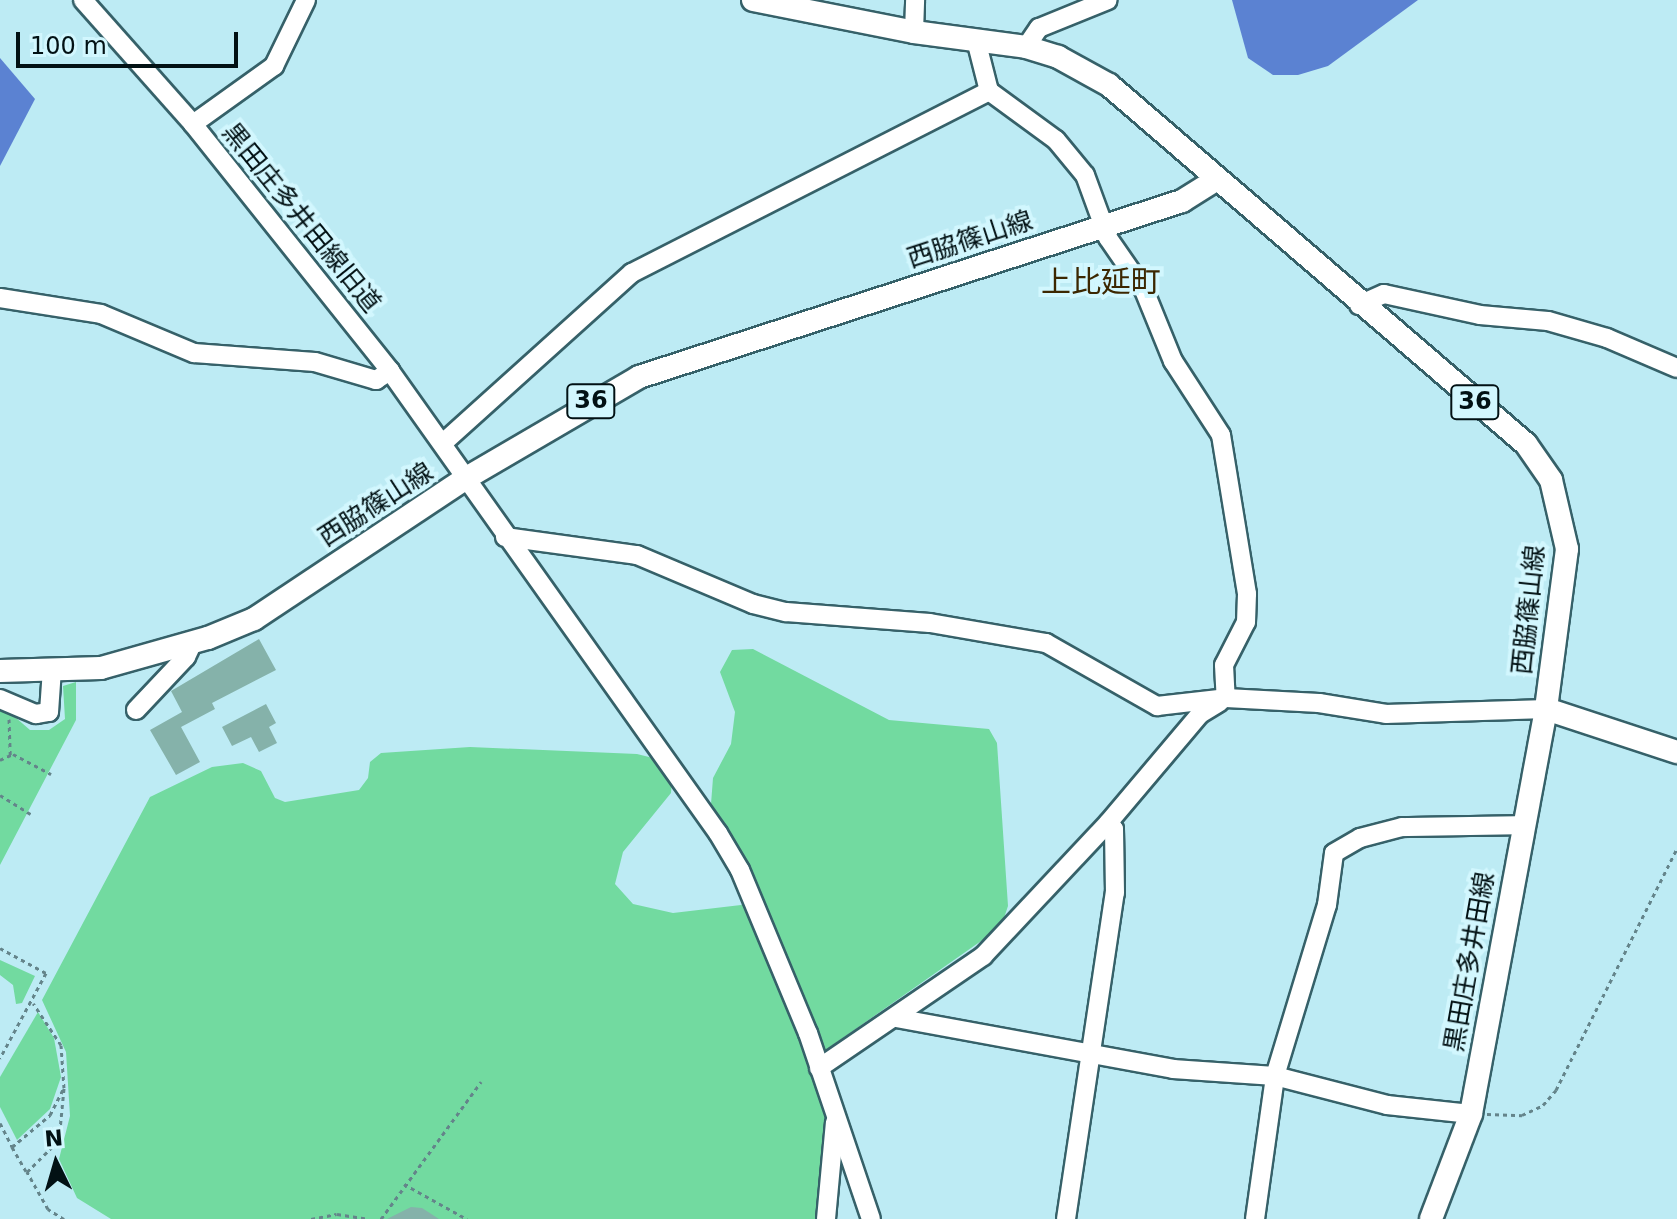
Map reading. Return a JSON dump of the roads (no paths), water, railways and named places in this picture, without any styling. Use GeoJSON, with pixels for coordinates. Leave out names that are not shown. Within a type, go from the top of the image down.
{"type":"FeatureCollection","features":[{"type":"Feature","properties":{"kind":"main road"},"geometry":{"type":"LineString","coordinates":[[753,0],[914,32],[1026,47],[1058,57],[1109,85],[1166,129],[1215,180]]}},
{"type":"Feature","properties":{"kind":"main road","name":"西脇篠山線"},"geometry":{"type":"LineString","coordinates":[[0,671],[52,673],[101,668],[192,644],[254,619],[463,480],[639,377],[1182,201],[1215,180],[1526,444],[1551,480],[1567,549],[1546,709],[1677,752]]}},
{"type":"Feature","properties":{"kind":"main road","name":"黒田庄多井田線"},"geometry":{"type":"LineString","coordinates":[[1431,1219],[1471,1114],[1546,709]]}},
{"type":"Feature","properties":{"kind":"street","name":"黒田庄多井田線旧道"},"geometry":{"type":"LineString","coordinates":[[83,0],[193,124],[390,371],[443,443],[463,480],[658,746],[740,870],[819,1068],[871,1219]]}},
{"type":"Feature","properties":{"kind":"street"},"geometry":{"type":"LineString","coordinates":[[193,124],[274,66],[306,0]]}},
{"type":"Feature","properties":{"kind":"street"},"geometry":{"type":"LineString","coordinates":[[914,32],[915,0]]}},
{"type":"Feature","properties":{"kind":"street"},"geometry":{"type":"LineString","coordinates":[[1026,47],[1039,28],[1108,0]]}},
{"type":"Feature","properties":{"kind":"street"},"geometry":{"type":"LineString","coordinates":[[976,40],[989,91],[1066,152],[1085,175],[1102,226],[1144,290],[1173,361],[1221,435],[1247,594],[1246,622],[1224,665],[1226,698]]}},
{"type":"Feature","properties":{"kind":"street"},"geometry":{"type":"LineString","coordinates":[[443,443],[632,273],[989,91]]}},
{"type":"Feature","properties":{"kind":"street"},"geometry":{"type":"LineString","coordinates":[[1359,305],[1384,294],[1480,315],[1548,321],[1607,338],[1677,368]]}},
{"type":"Feature","properties":{"kind":"street"},"geometry":{"type":"LineString","coordinates":[[0,298],[101,314],[194,353],[315,362],[376,380],[390,371]]}},
{"type":"Feature","properties":{"kind":"street"},"geometry":{"type":"LineString","coordinates":[[505,537],[637,555],[753,604],[786,612],[930,623],[1046,643],[1157,706],[1226,698],[1319,703],[1386,714],[1546,709]]}},
{"type":"Feature","properties":{"kind":"street"},"geometry":{"type":"LineString","coordinates":[[136,710],[186,657],[192,644]]}},
{"type":"Feature","properties":{"kind":"street"},"geometry":{"type":"LineString","coordinates":[[3,706],[36,714],[49,712],[52,673]]}},
{"type":"Feature","properties":{"kind":"street"},"geometry":{"type":"LineString","coordinates":[[819,1068],[983,956],[1108,823],[1200,714],[1226,698]]}},
{"type":"Feature","properties":{"kind":"street"},"geometry":{"type":"LineString","coordinates":[[1066,1219],[1115,893],[1114,829],[1108,823]]}},
{"type":"Feature","properties":{"kind":"street"},"geometry":{"type":"LineString","coordinates":[[1255,1219],[1275,1076],[1327,905],[1334,853],[1360,838],[1402,827],[1523,825]]}},
{"type":"Feature","properties":{"kind":"street"},"geometry":{"type":"LineString","coordinates":[[896,1018],[1090,1051],[1173,1069],[1275,1076],[1387,1105],[1471,1114]]}},
{"type":"Feature","properties":{"kind":"street"},"geometry":{"type":"LineString","coordinates":[[826,1219],[835,1119]]}},
{"type":"Feature","properties":{"kind":"water"},"geometry":{"type":"Polygon","coordinates":[[[1232,0],[1418,0],[1328,66],[1298,75],[1273,75],[1248,58],[1232,0]]]}},
{"type":"Feature","properties":{"kind":"water"},"geometry":{"type":"Polygon","coordinates":[[[0,58],[35,99],[0,166],[0,58]]]}},
{"type":"Feature","properties":{"kind":"district","name":"上比延町"},"geometry":{"type":"Point","coordinates":[1101,282]}}]}
